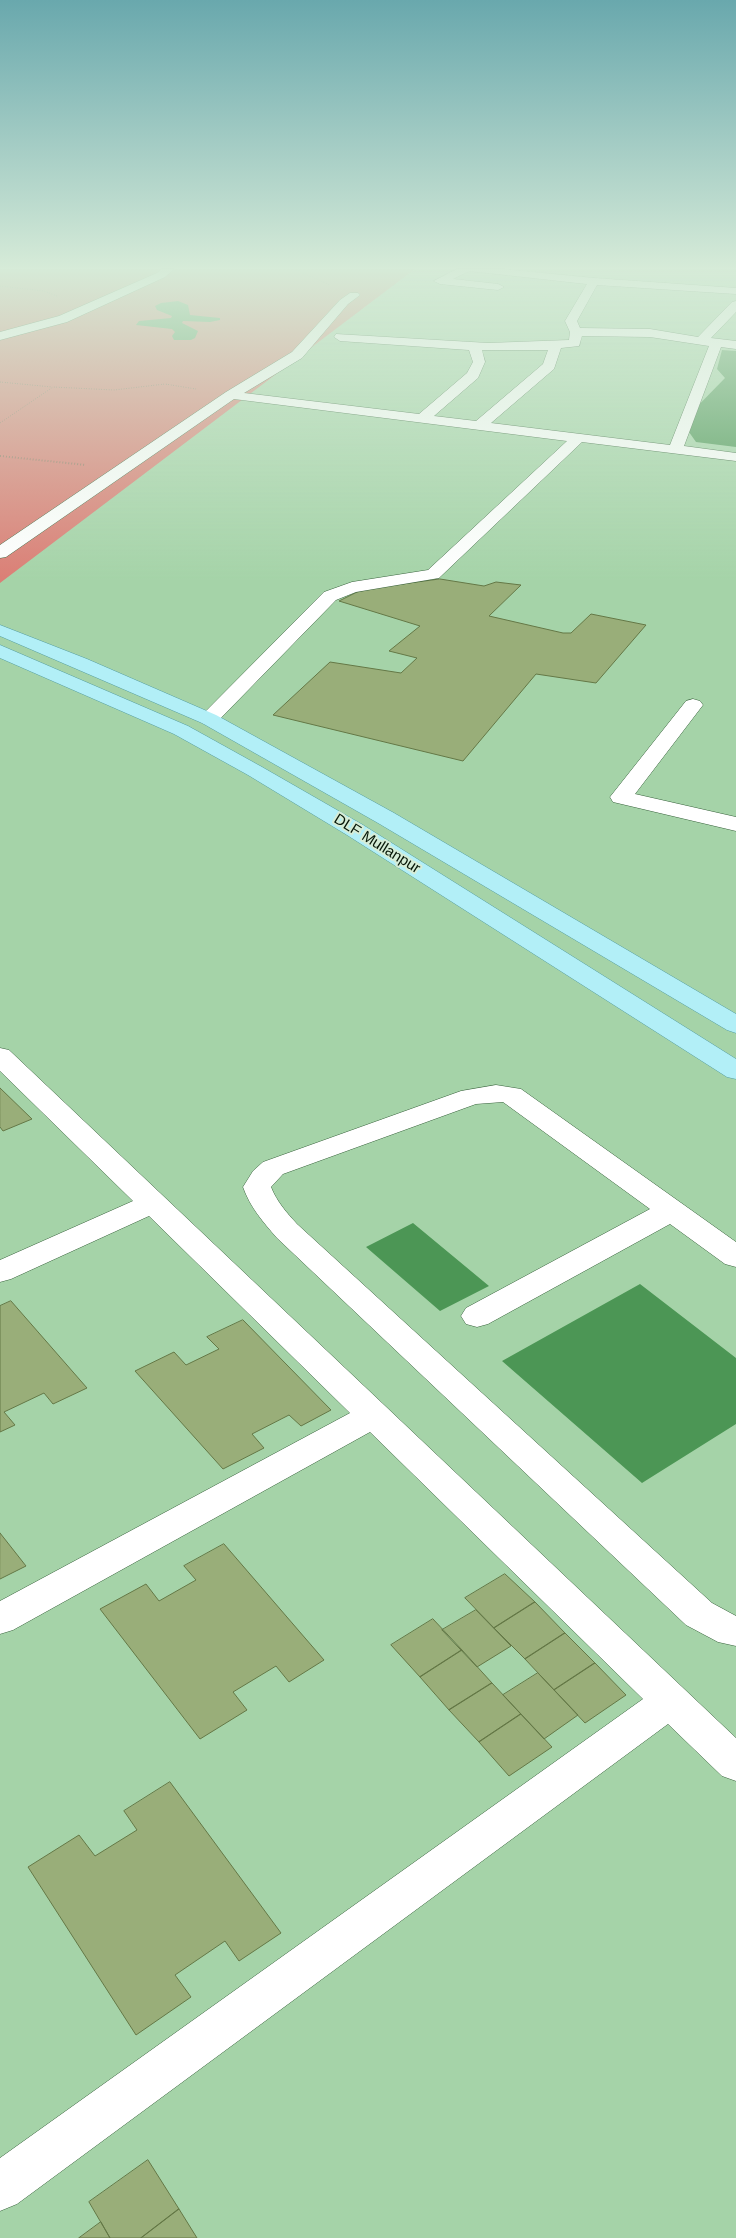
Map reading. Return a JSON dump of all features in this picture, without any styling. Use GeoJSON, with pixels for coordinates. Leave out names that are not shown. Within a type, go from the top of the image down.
{"type":"FeatureCollection","features":[{"type":"Feature","properties":{"kind":"main road","name":"DLF Mullanpur"},"geometry":{"type":"LineString","coordinates":[[0,630],[80,662],[209,719],[285,760],[429,843],[736,1025]]}},
{"type":"Feature","properties":{"kind":"main road","name":"DLF Mullanpur"},"geometry":{"type":"LineString","coordinates":[[0,651],[181,730],[255,771],[355,830],[736,1071]]}},
{"type":"Feature","properties":{"kind":"street"},"geometry":{"type":"LineString","coordinates":[[0,554],[122,468],[267,373]]}},
{"type":"Feature","properties":{"kind":"street"},"geometry":{"type":"LineString","coordinates":[[422,419],[474,373]]}},
{"type":"Feature","properties":{"kind":"street"},"geometry":{"type":"LineString","coordinates":[[479,426],[540,373]]}},
{"type":"Feature","properties":{"kind":"street"},"geometry":{"type":"LineString","coordinates":[[676,449],[705,373]]}},
{"type":"Feature","properties":{"kind":"street"},"geometry":{"type":"LineString","coordinates":[[231,395],[736,457]]}},
{"type":"Feature","properties":{"kind":"street"},"geometry":{"type":"LineString","coordinates":[[209,719],[330,596],[352,587],[433,574],[578,438]]}},
{"type":"Feature","properties":{"kind":"street"},"geometry":{"type":"LineString","coordinates":[[693,705],[620,797],[736,824]]}},
{"type":"Feature","properties":{"kind":"street"},"geometry":{"type":"LineString","coordinates":[[0,1056],[736,1764]]}},
{"type":"Feature","properties":{"kind":"street"},"geometry":{"type":"LineString","coordinates":[[736,1256],[511,1095],[496,1093],[471,1097],[273,1168],[263,1177],[257,1187],[261,1199],[287,1231],[699,1614],[731,1631],[736,1631]]}},
{"type":"Feature","properties":{"kind":"street"},"geometry":{"type":"LineString","coordinates":[[0,1272],[153,1203]]}},
{"type":"Feature","properties":{"kind":"street"},"geometry":{"type":"LineString","coordinates":[[477,1316],[672,1210]]}},
{"type":"Feature","properties":{"kind":"street"},"geometry":{"type":"LineString","coordinates":[[0,1619],[374,1415]]}},
{"type":"Feature","properties":{"kind":"street"},"geometry":{"type":"LineString","coordinates":[[0,2187],[670,1701]]}},
{"type":"Feature","properties":{"kind":"path"},"geometry":{"type":"LineString","coordinates":[[0,382],[114,390],[164,384],[231,395]]}},
{"type":"Feature","properties":{"kind":"path"},"geometry":{"type":"LineString","coordinates":[[0,423],[53,387]]}},
{"type":"Feature","properties":{"kind":"path"},"geometry":{"type":"LineString","coordinates":[[0,456],[122,468]]}},
{"type":"Feature","properties":{"kind":"shaded area"},"geometry":{"type":"Polygon","coordinates":[[[0,373],[277,373],[0,583],[0,373]]]}},
{"type":"Feature","properties":{"kind":"shaded area"},"geometry":{"type":"Polygon","coordinates":[[[721,373],[736,373],[736,447],[696,442],[682,422],[725,378],[721,373]]]}},
{"type":"Feature","properties":{"kind":"shaded area"},"geometry":{"type":"Polygon","coordinates":[[[413,1223],[489,1286],[440,1311],[366,1247],[413,1223]]]}},
{"type":"Feature","properties":{"kind":"shaded area"},"geometry":{"type":"Polygon","coordinates":[[[640,1284],[736,1358],[736,1424],[642,1483],[502,1361],[640,1284]]]}},
{"type":"Feature","properties":{"kind":"building"},"geometry":{"type":"Polygon","coordinates":[[[440,579],[484,586],[496,582],[521,585],[489,616],[563,633],[571,633],[591,614],[646,625],[596,683],[536,674],[463,761],[273,715],[330,662],[401,673],[417,658],[389,651],[420,626],[339,601],[357,592],[373,588],[440,579]]]}},
{"type":"Feature","properties":{"kind":"building"},"geometry":{"type":"Polygon","coordinates":[[[0,1088],[32,1119],[3,1131],[0,1127],[0,1088]]]}},
{"type":"Feature","properties":{"kind":"building"},"geometry":{"type":"Polygon","coordinates":[[[11,1301],[87,1388],[53,1404],[44,1393],[4,1412],[15,1425],[0,1432],[0,1306],[11,1301]]]}},
{"type":"Feature","properties":{"kind":"building"},"geometry":{"type":"Polygon","coordinates":[[[243,1320],[331,1410],[301,1426],[289,1415],[252,1434],[264,1448],[223,1469],[135,1371],[174,1352],[186,1365],[219,1349],[207,1337],[243,1320]]]}},
{"type":"Feature","properties":{"kind":"building"},"geometry":{"type":"Polygon","coordinates":[[[0,1533],[26,1566],[0,1579],[0,1533]]]}},
{"type":"Feature","properties":{"kind":"building"},"geometry":{"type":"Polygon","coordinates":[[[224,1544],[324,1660],[289,1682],[276,1666],[233,1692],[247,1710],[200,1739],[100,1609],[146,1584],[159,1601],[196,1580],[184,1566],[224,1544]]]}},
{"type":"Feature","properties":{"kind":"building"},"geometry":{"type":"Polygon","coordinates":[[[505,1574],[535,1602],[494,1628],[465,1598],[505,1574]]]}},
{"type":"Feature","properties":{"kind":"building"},"geometry":{"type":"Polygon","coordinates":[[[535,1602],[565,1633],[525,1659],[494,1628],[535,1602]]]}},
{"type":"Feature","properties":{"kind":"building"},"geometry":{"type":"Polygon","coordinates":[[[476,1610],[511,1646],[477,1667],[442,1630],[476,1610]]]}},
{"type":"Feature","properties":{"kind":"building"},"geometry":{"type":"Polygon","coordinates":[[[433,1619],[462,1650],[420,1677],[391,1645],[433,1619]]]}},
{"type":"Feature","properties":{"kind":"building"},"geometry":{"type":"Polygon","coordinates":[[[565,1633],[595,1663],[554,1690],[525,1659],[565,1633]]]}},
{"type":"Feature","properties":{"kind":"building"},"geometry":{"type":"Polygon","coordinates":[[[462,1650],[492,1683],[449,1710],[420,1677],[462,1650]]]}},
{"type":"Feature","properties":{"kind":"building"},"geometry":{"type":"Polygon","coordinates":[[[595,1663],[626,1695],[585,1723],[554,1690],[595,1663]]]}},
{"type":"Feature","properties":{"kind":"building"},"geometry":{"type":"Polygon","coordinates":[[[538,1673],[578,1715],[544,1739],[503,1695],[538,1673]]]}},
{"type":"Feature","properties":{"kind":"building"},"geometry":{"type":"Polygon","coordinates":[[[492,1683],[521,1714],[479,1742],[449,1710],[492,1683]]]}},
{"type":"Feature","properties":{"kind":"building"},"geometry":{"type":"Polygon","coordinates":[[[521,1714],[552,1747],[509,1776],[479,1742],[521,1714]]]}},
{"type":"Feature","properties":{"kind":"building"},"geometry":{"type":"Polygon","coordinates":[[[170,1782],[281,1933],[239,1961],[225,1941],[175,1975],[191,1997],[136,2035],[28,1867],[79,1835],[95,1856],[137,1830],[124,1811],[170,1782]]]}},
{"type":"Feature","properties":{"kind":"building"},"geometry":{"type":"Polygon","coordinates":[[[148,2160],[179,2209],[141,2238],[110,2238],[89,2202],[148,2160]]]}},
{"type":"Feature","properties":{"kind":"building"},"geometry":{"type":"Polygon","coordinates":[[[179,2209],[197,2238],[141,2238],[179,2209]]]}},
{"type":"Feature","properties":{"kind":"building"},"geometry":{"type":"Polygon","coordinates":[[[101,2222],[110,2238],[79,2238],[101,2222]]]}}]}
